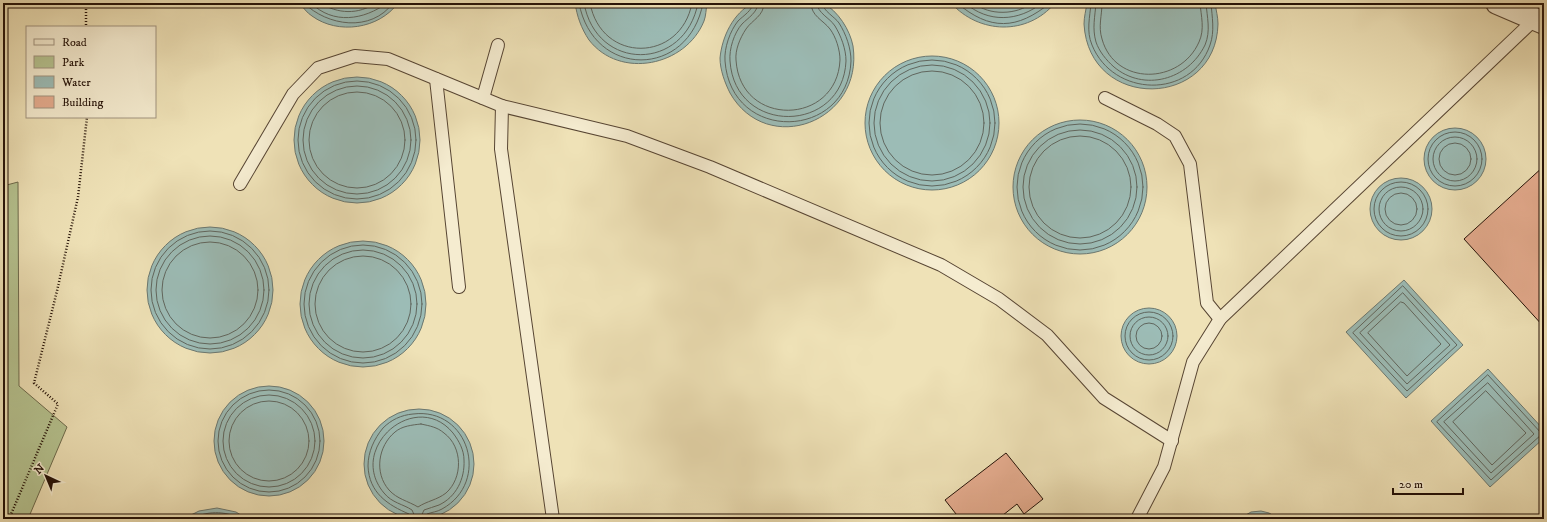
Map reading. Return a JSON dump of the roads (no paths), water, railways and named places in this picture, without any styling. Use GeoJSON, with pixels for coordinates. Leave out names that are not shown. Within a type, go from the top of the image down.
{"type":"FeatureCollection","features":[{"type":"Feature","properties":{"kind":"street"},"geometry":{"type":"LineString","coordinates":[[1496,3],[1539,21]]}},
{"type":"Feature","properties":{"kind":"lane"},"geometry":{"type":"LineString","coordinates":[[1137,519],[1164,467],[1193,362],[1220,319],[1539,21]]}},
{"type":"Feature","properties":{"kind":"lane"},"geometry":{"type":"LineString","coordinates":[[483,98],[498,45]]}},
{"type":"Feature","properties":{"kind":"lane"},"geometry":{"type":"LineString","coordinates":[[240,184],[293,94],[318,68],[355,56],[388,59],[502,106],[627,136],[710,167],[941,265],[999,299],[1048,336],[1104,398],[1172,441]]}},
{"type":"Feature","properties":{"kind":"lane"},"geometry":{"type":"LineString","coordinates":[[436,79],[459,287]]}},
{"type":"Feature","properties":{"kind":"lane"},"geometry":{"type":"LineString","coordinates":[[1105,98],[1157,124],[1175,136],[1190,164],[1207,303],[1220,319]]}},
{"type":"Feature","properties":{"kind":"lane"},"geometry":{"type":"LineString","coordinates":[[502,106],[501,149],[553,519]]}},
{"type":"Feature","properties":{"kind":"water"},"geometry":{"type":"Polygon","coordinates":[[[299,3],[398,3],[390,12],[380,19],[369,24],[346,27],[334,26],[322,22],[310,15],[299,3]]]}},
{"type":"Feature","properties":{"kind":"water"},"geometry":{"type":"Polygon","coordinates":[[[575,3],[707,3],[704,21],[695,36],[683,49],[668,57],[651,62],[634,63],[618,60],[602,53],[589,40],[580,22],[575,3]]]}},
{"type":"Feature","properties":{"kind":"water"},"geometry":{"type":"Polygon","coordinates":[[[753,3],[823,3],[834,11],[846,27],[853,46],[852,73],[844,95],[829,111],[810,122],[788,127],[766,124],[746,113],[730,93],[723,76],[720,63],[723,42],[734,19],[746,7],[753,3]]]}},
{"type":"Feature","properties":{"kind":"water"},"geometry":{"type":"Polygon","coordinates":[[[951,3],[1055,3],[1044,14],[1031,21],[1017,26],[1003,27],[975,21],[962,13],[951,3]]]}},
{"type":"Feature","properties":{"kind":"water"},"geometry":{"type":"Polygon","coordinates":[[[1087,3],[1215,3],[1218,24],[1212,52],[1197,72],[1176,85],[1152,89],[1128,85],[1107,73],[1091,53],[1084,24],[1087,3]]]}},
{"type":"Feature","properties":{"kind":"water"},"geometry":{"type":"Polygon","coordinates":[[[932,56],[957,61],[979,76],[994,98],[999,123],[994,148],[979,170],[957,185],[932,190],[907,185],[885,170],[870,148],[865,123],[870,98],[885,76],[907,61],[932,56]]]}},
{"type":"Feature","properties":{"kind":"water"},"geometry":{"type":"Polygon","coordinates":[[[363,77],[387,84],[402,95],[413,110],[419,128],[419,152],[413,170],[402,185],[387,196],[369,202],[351,203],[327,196],[312,185],[301,170],[295,152],[294,134],[301,110],[312,95],[327,84],[345,78],[363,77]]]}},
{"type":"Feature","properties":{"kind":"water"},"geometry":{"type":"Polygon","coordinates":[[[1080,120],[1099,123],[1111,128],[1127,140],[1139,156],[1144,168],[1147,187],[1144,206],[1139,218],[1127,234],[1111,246],[1099,251],[1080,254],[1061,251],[1049,246],[1033,234],[1021,218],[1016,206],[1013,187],[1016,168],[1021,156],[1033,140],[1049,128],[1061,123],[1080,120]]]}},
{"type":"Feature","properties":{"kind":"water"},"geometry":{"type":"Polygon","coordinates":[[[1455,128],[1467,130],[1477,137],[1484,147],[1486,159],[1484,171],[1477,181],[1467,188],[1455,190],[1443,188],[1433,181],[1426,171],[1424,159],[1426,147],[1433,137],[1443,130],[1455,128]]]}},
{"type":"Feature","properties":{"kind":"water"},"geometry":{"type":"Polygon","coordinates":[[[1401,178],[1413,180],[1423,187],[1430,197],[1432,209],[1430,221],[1423,231],[1413,238],[1401,240],[1389,238],[1379,231],[1372,221],[1370,209],[1372,197],[1379,187],[1389,180],[1401,178]]]}},
{"type":"Feature","properties":{"kind":"water"},"geometry":{"type":"Polygon","coordinates":[[[216,227],[240,234],[255,245],[266,260],[272,278],[272,302],[266,320],[255,335],[240,346],[222,352],[204,353],[180,346],[165,335],[154,320],[148,302],[147,284],[154,260],[165,245],[180,234],[198,228],[216,227]]]}},
{"type":"Feature","properties":{"kind":"water"},"geometry":{"type":"Polygon","coordinates":[[[369,241],[393,248],[408,259],[419,274],[425,292],[425,316],[419,334],[408,349],[393,360],[375,366],[357,367],[333,360],[318,349],[307,334],[301,316],[300,298],[307,274],[318,259],[333,248],[351,242],[369,241]]]}},
{"type":"Feature","properties":{"kind":"water"},"geometry":{"type":"Polygon","coordinates":[[[1404,280],[1463,345],[1406,398],[1346,332],[1404,280]]]}},
{"type":"Feature","properties":{"kind":"water"},"geometry":{"type":"Polygon","coordinates":[[[1144,308],[1154,308],[1169,316],[1175,325],[1177,336],[1175,347],[1169,356],[1154,364],[1144,364],[1133,359],[1126,352],[1121,341],[1121,331],[1126,320],[1133,313],[1144,308]]]}},
{"type":"Feature","properties":{"kind":"water"},"geometry":{"type":"Polygon","coordinates":[[[1488,369],[1544,430],[1544,438],[1490,487],[1431,421],[1488,369]]]}},
{"type":"Feature","properties":{"kind":"water"},"geometry":{"type":"Polygon","coordinates":[[[269,386],[290,390],[308,402],[320,420],[324,441],[320,462],[308,480],[290,492],[269,496],[248,492],[230,480],[218,462],[214,441],[218,420],[230,402],[248,390],[269,386]]]}},
{"type":"Feature","properties":{"kind":"water"},"geometry":{"type":"Polygon","coordinates":[[[419,409],[440,413],[458,425],[470,443],[474,464],[470,485],[458,503],[440,515],[419,519],[398,515],[380,503],[368,485],[364,464],[368,443],[380,425],[398,413],[419,409]]]}},
{"type":"Feature","properties":{"kind":"water"},"geometry":{"type":"Polygon","coordinates":[[[217,508],[236,512],[247,519],[183,519],[199,511],[217,508]]]}},
{"type":"Feature","properties":{"kind":"water"},"geometry":{"type":"Polygon","coordinates":[[[1261,511],[1269,513],[1279,519],[1239,519],[1251,512],[1261,511]]]}}]}
